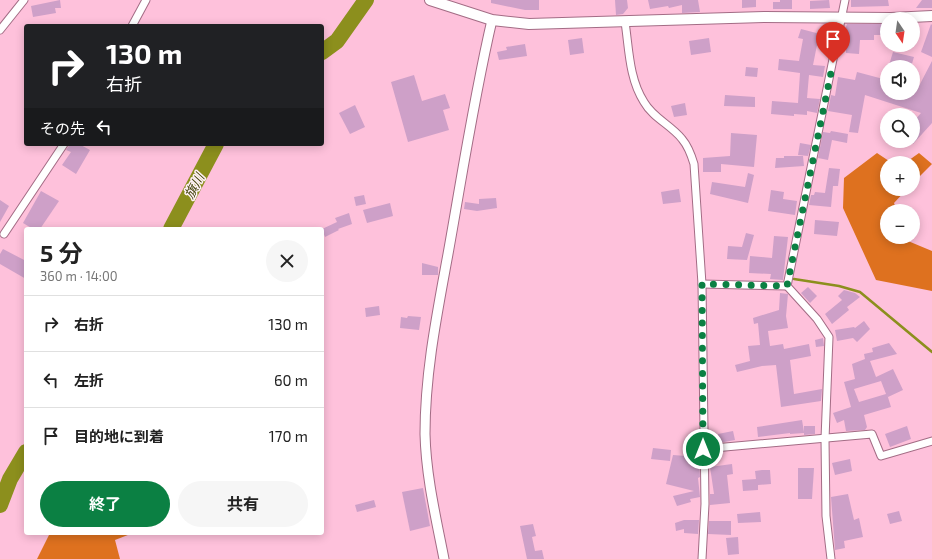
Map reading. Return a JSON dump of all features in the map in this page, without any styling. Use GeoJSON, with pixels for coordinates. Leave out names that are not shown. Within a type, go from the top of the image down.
{"type":"FeatureCollection","features":[{"type":"Feature","properties":{"kind":"main road"},"geometry":{"type":"LineString","coordinates":[[430,0],[492,20],[509,23],[548,25],[932,16]]}},
{"type":"Feature","properties":{"kind":"street"},"geometry":{"type":"LineString","coordinates":[[0,30],[24,0]]}},
{"type":"Feature","properties":{"kind":"street"},"geometry":{"type":"LineString","coordinates":[[133,24],[146,0]]}},
{"type":"Feature","properties":{"kind":"street"},"geometry":{"type":"LineString","coordinates":[[787,286],[845,0]]}},
{"type":"Feature","properties":{"kind":"street"},"geometry":{"type":"LineString","coordinates":[[444,559],[431,492],[425,435],[426,405],[434,330],[465,156],[492,20]]}},
{"type":"Feature","properties":{"kind":"street"},"geometry":{"type":"LineString","coordinates":[[625,22],[637,88],[644,103],[681,138],[689,150],[694,164],[702,284],[705,524],[702,559]]}},
{"type":"Feature","properties":{"kind":"street"},"geometry":{"type":"LineString","coordinates":[[4,234],[63,146]]}},
{"type":"Feature","properties":{"kind":"street"},"geometry":{"type":"LineString","coordinates":[[702,284],[787,286],[817,319],[829,337],[825,439],[826,516],[831,559]]}},
{"type":"Feature","properties":{"kind":"street"},"geometry":{"type":"LineString","coordinates":[[703,449],[872,434],[881,456],[932,441]]}},
{"type":"Feature","properties":{"kind":"shaded area"},"geometry":{"type":"Polygon","coordinates":[[[877,153],[882,156],[880,156],[880,196],[900,196],[894,204],[880,204],[880,244],[915,244],[932,251],[932,291],[876,280],[843,208],[844,178],[877,153]]]}},
{"type":"Feature","properties":{"kind":"shaded area"},"geometry":{"type":"Polygon","coordinates":[[[919,153],[932,164],[920,176],[920,156],[915,156],[919,153]]]}},
{"type":"Feature","properties":{"kind":"shaded area"},"geometry":{"type":"Polygon","coordinates":[[[49,535],[128,535],[115,540],[120,559],[37,559],[49,535]]]}},
{"type":"Feature","properties":{"kind":"building"},"geometry":{"type":"Polygon","coordinates":[[[60,0],[61,8],[55,8],[56,13],[33,17],[31,6],[60,0]]]}},
{"type":"Feature","properties":{"kind":"building"},"geometry":{"type":"Polygon","coordinates":[[[491,0],[539,0],[539,10],[525,10],[491,3],[491,0]]]}},
{"type":"Feature","properties":{"kind":"building"},"geometry":{"type":"Polygon","coordinates":[[[615,0],[627,0],[628,8],[623,14],[616,15],[615,0]]]}},
{"type":"Feature","properties":{"kind":"building"},"geometry":{"type":"Polygon","coordinates":[[[648,0],[698,0],[700,12],[682,13],[682,5],[669,8],[668,6],[650,9],[648,0]]]}},
{"type":"Feature","properties":{"kind":"building"},"geometry":{"type":"Polygon","coordinates":[[[742,0],[756,0],[756,7],[742,8],[742,0]]]}},
{"type":"Feature","properties":{"kind":"building"},"geometry":{"type":"Polygon","coordinates":[[[780,0],[792,0],[792,9],[773,9],[773,2],[780,2],[780,0]]]}},
{"type":"Feature","properties":{"kind":"building"},"geometry":{"type":"Polygon","coordinates":[[[829,0],[830,8],[810,9],[810,1],[829,0]]]}},
{"type":"Feature","properties":{"kind":"building"},"geometry":{"type":"Polygon","coordinates":[[[851,0],[888,0],[889,6],[851,7],[851,0]]]}},
{"type":"Feature","properties":{"kind":"building"},"geometry":{"type":"Polygon","coordinates":[[[922,0],[932,0],[932,8],[916,8],[922,0]]]}},
{"type":"Feature","properties":{"kind":"building"},"geometry":{"type":"Polygon","coordinates":[[[827,24],[835,24],[830,48],[817,45],[813,65],[825,66],[823,77],[809,75],[807,98],[820,99],[817,113],[807,111],[807,115],[794,114],[794,116],[771,114],[772,101],[798,103],[800,73],[778,70],[779,59],[799,61],[803,39],[798,38],[801,29],[824,35],[827,24]]]}},
{"type":"Feature","properties":{"kind":"building"},"geometry":{"type":"Polygon","coordinates":[[[847,24],[880,24],[880,35],[874,35],[874,40],[860,40],[859,54],[846,53],[846,38],[842,38],[847,24]]]}},
{"type":"Feature","properties":{"kind":"building"},"geometry":{"type":"Polygon","coordinates":[[[931,24],[932,25],[932,57],[921,52],[931,24]]]}},
{"type":"Feature","properties":{"kind":"building"},"geometry":{"type":"Polygon","coordinates":[[[582,38],[584,53],[570,55],[568,40],[582,38]]]}},
{"type":"Feature","properties":{"kind":"building"},"geometry":{"type":"Polygon","coordinates":[[[709,38],[711,52],[691,55],[689,41],[709,38]]]}},
{"type":"Feature","properties":{"kind":"building"},"geometry":{"type":"Polygon","coordinates":[[[525,44],[527,56],[499,60],[497,52],[507,50],[506,47],[525,44]]]}},
{"type":"Feature","properties":{"kind":"building"},"geometry":{"type":"Polygon","coordinates":[[[893,52],[914,57],[913,60],[891,60],[893,52]]]}},
{"type":"Feature","properties":{"kind":"building"},"geometry":{"type":"Polygon","coordinates":[[[932,61],[932,123],[920,136],[920,108],[905,108],[881,100],[920,100],[920,84],[932,61]]]}},
{"type":"Feature","properties":{"kind":"building"},"geometry":{"type":"Polygon","coordinates":[[[746,67],[758,68],[757,77],[745,76],[746,67]]]}},
{"type":"Feature","properties":{"kind":"building"},"geometry":{"type":"Polygon","coordinates":[[[857,72],[880,78],[880,100],[865,95],[858,133],[849,132],[852,115],[828,111],[831,95],[835,96],[838,77],[855,80],[857,72]]]}},
{"type":"Feature","properties":{"kind":"building"},"geometry":{"type":"Polygon","coordinates":[[[414,75],[422,101],[445,94],[450,108],[443,110],[449,130],[408,142],[391,82],[414,75]]]}},
{"type":"Feature","properties":{"kind":"building"},"geometry":{"type":"Polygon","coordinates":[[[725,95],[755,97],[755,107],[724,106],[725,95]]]}},
{"type":"Feature","properties":{"kind":"building"},"geometry":{"type":"Polygon","coordinates":[[[685,103],[687,115],[674,117],[671,106],[685,103]]]}},
{"type":"Feature","properties":{"kind":"building"},"geometry":{"type":"Polygon","coordinates":[[[355,105],[365,127],[350,134],[339,113],[355,105]]]}},
{"type":"Feature","properties":{"kind":"building"},"geometry":{"type":"Polygon","coordinates":[[[831,131],[848,134],[847,143],[832,140],[828,160],[818,158],[823,132],[830,133],[831,131]]]}},
{"type":"Feature","properties":{"kind":"building"},"geometry":{"type":"Polygon","coordinates":[[[731,133],[757,135],[754,167],[721,164],[721,172],[703,172],[703,158],[730,156],[731,133]]]}},
{"type":"Feature","properties":{"kind":"building"},"geometry":{"type":"Polygon","coordinates":[[[800,143],[811,145],[808,156],[798,155],[800,143]]]}},
{"type":"Feature","properties":{"kind":"building"},"geometry":{"type":"Polygon","coordinates":[[[69,146],[83,146],[90,150],[76,174],[62,165],[71,152],[66,150],[69,146]]]}},
{"type":"Feature","properties":{"kind":"building"},"geometry":{"type":"Polygon","coordinates":[[[784,156],[803,156],[804,166],[775,168],[776,158],[784,158],[784,156]]]}},
{"type":"Feature","properties":{"kind":"building"},"geometry":{"type":"Polygon","coordinates":[[[829,168],[840,169],[838,186],[833,186],[831,207],[809,205],[811,195],[814,195],[815,192],[825,193],[829,168]]]}},
{"type":"Feature","properties":{"kind":"building"},"geometry":{"type":"Polygon","coordinates":[[[748,173],[754,175],[748,203],[710,194],[712,182],[745,187],[748,173]]]}},
{"type":"Feature","properties":{"kind":"building"},"geometry":{"type":"Polygon","coordinates":[[[679,189],[681,202],[663,204],[661,192],[679,189]]]}},
{"type":"Feature","properties":{"kind":"building"},"geometry":{"type":"Polygon","coordinates":[[[771,190],[784,192],[783,199],[797,201],[795,215],[768,211],[771,190]]]}},
{"type":"Feature","properties":{"kind":"building"},"geometry":{"type":"Polygon","coordinates":[[[41,191],[59,201],[41,227],[30,227],[23,223],[41,191]]]}},
{"type":"Feature","properties":{"kind":"building"},"geometry":{"type":"Polygon","coordinates":[[[364,195],[366,204],[356,206],[354,197],[364,195]]]}},
{"type":"Feature","properties":{"kind":"building"},"geometry":{"type":"Polygon","coordinates":[[[496,198],[497,208],[477,211],[464,209],[465,202],[479,204],[479,199],[496,198]]]}},
{"type":"Feature","properties":{"kind":"building"},"geometry":{"type":"Polygon","coordinates":[[[0,200],[9,206],[0,222],[0,200]]]}},
{"type":"Feature","properties":{"kind":"building"},"geometry":{"type":"Polygon","coordinates":[[[390,203],[393,216],[367,223],[363,210],[390,203]]]}},
{"type":"Feature","properties":{"kind":"building"},"geometry":{"type":"Polygon","coordinates":[[[349,213],[352,224],[338,229],[339,230],[325,237],[324,228],[337,222],[335,218],[349,213]]]}},
{"type":"Feature","properties":{"kind":"building"},"geometry":{"type":"Polygon","coordinates":[[[815,220],[839,222],[837,236],[814,234],[815,220]]]}},
{"type":"Feature","properties":{"kind":"building"},"geometry":{"type":"Polygon","coordinates":[[[746,233],[754,235],[747,260],[727,259],[728,246],[742,247],[746,233]]]}},
{"type":"Feature","properties":{"kind":"building"},"geometry":{"type":"Polygon","coordinates":[[[774,236],[788,237],[783,280],[770,279],[771,274],[749,273],[750,256],[772,258],[774,236]]]}},
{"type":"Feature","properties":{"kind":"building"},"geometry":{"type":"Polygon","coordinates":[[[3,249],[24,260],[24,278],[0,264],[0,254],[3,249]]]}},
{"type":"Feature","properties":{"kind":"building"},"geometry":{"type":"Polygon","coordinates":[[[422,263],[438,267],[438,275],[422,275],[422,263]]]}},
{"type":"Feature","properties":{"kind":"building"},"geometry":{"type":"Polygon","coordinates":[[[808,287],[817,296],[810,303],[801,293],[808,287]]]}},
{"type":"Feature","properties":{"kind":"building"},"geometry":{"type":"Polygon","coordinates":[[[844,290],[855,293],[860,297],[847,307],[849,310],[832,324],[825,314],[842,300],[838,296],[844,290]]]}},
{"type":"Feature","properties":{"kind":"building"},"geometry":{"type":"Polygon","coordinates":[[[780,293],[788,294],[786,316],[788,328],[768,331],[770,346],[783,344],[784,349],[809,344],[811,356],[790,360],[794,394],[822,389],[821,401],[781,407],[776,365],[762,366],[737,372],[735,365],[750,361],[748,346],[760,345],[758,323],[754,324],[753,318],[779,310],[780,293]]]}},
{"type":"Feature","properties":{"kind":"building"},"geometry":{"type":"Polygon","coordinates":[[[379,306],[380,315],[366,317],[365,308],[379,306]]]}},
{"type":"Feature","properties":{"kind":"building"},"geometry":{"type":"Polygon","coordinates":[[[408,316],[421,317],[419,330],[400,328],[401,317],[407,318],[408,316]]]}},
{"type":"Feature","properties":{"kind":"building"},"geometry":{"type":"Polygon","coordinates":[[[864,321],[870,329],[857,342],[853,338],[837,341],[835,330],[855,328],[864,321]]]}},
{"type":"Feature","properties":{"kind":"building"},"geometry":{"type":"Polygon","coordinates":[[[823,338],[824,346],[816,347],[815,340],[823,338]]]}},
{"type":"Feature","properties":{"kind":"building"},"geometry":{"type":"Polygon","coordinates":[[[889,343],[897,354],[870,361],[876,377],[893,369],[903,390],[888,397],[887,394],[891,407],[864,415],[867,427],[865,430],[846,431],[844,420],[837,423],[833,413],[851,407],[844,382],[855,379],[852,364],[865,359],[864,354],[873,352],[872,348],[889,343]],[[881,381],[854,389],[859,402],[886,394],[881,381]]]}},
{"type":"Feature","properties":{"kind":"building"},"geometry":{"type":"Polygon","coordinates":[[[802,420],[804,432],[804,426],[815,426],[815,434],[804,435],[804,433],[790,433],[758,437],[757,427],[802,420]]]}},
{"type":"Feature","properties":{"kind":"building"},"geometry":{"type":"Polygon","coordinates":[[[907,426],[911,439],[890,447],[885,434],[907,426]]]}},
{"type":"Feature","properties":{"kind":"building"},"geometry":{"type":"Polygon","coordinates":[[[733,431],[735,440],[719,443],[718,434],[733,431]]]}},
{"type":"Feature","properties":{"kind":"building"},"geometry":{"type":"Polygon","coordinates":[[[653,448],[671,450],[670,461],[651,459],[653,448]]]}},
{"type":"Feature","properties":{"kind":"building"},"geometry":{"type":"Polygon","coordinates":[[[673,455],[699,457],[700,477],[698,478],[700,497],[690,499],[691,502],[677,506],[673,496],[694,491],[666,484],[673,455]]]}},
{"type":"Feature","properties":{"kind":"building"},"geometry":{"type":"Polygon","coordinates":[[[850,459],[852,471],[835,475],[832,463],[850,459]]]}},
{"type":"Feature","properties":{"kind":"building"},"geometry":{"type":"Polygon","coordinates":[[[732,464],[733,474],[727,475],[730,503],[710,505],[710,494],[714,494],[710,467],[732,464]]]}},
{"type":"Feature","properties":{"kind":"building"},"geometry":{"type":"Polygon","coordinates":[[[798,468],[814,468],[812,499],[798,499],[798,468]]]}},
{"type":"Feature","properties":{"kind":"building"},"geometry":{"type":"Polygon","coordinates":[[[770,470],[771,484],[758,485],[758,490],[743,491],[742,480],[756,479],[755,471],[770,470]]]}},
{"type":"Feature","properties":{"kind":"building"},"geometry":{"type":"Polygon","coordinates":[[[423,488],[430,526],[410,531],[402,492],[423,488]]]}},
{"type":"Feature","properties":{"kind":"building"},"geometry":{"type":"Polygon","coordinates":[[[848,494],[854,520],[859,518],[863,537],[844,541],[845,548],[835,550],[831,497],[848,494]]]}},
{"type":"Feature","properties":{"kind":"building"},"geometry":{"type":"Polygon","coordinates":[[[374,500],[376,507],[357,512],[355,505],[374,500]]]}},
{"type":"Feature","properties":{"kind":"building"},"geometry":{"type":"Polygon","coordinates":[[[899,511],[902,521],[890,524],[887,514],[899,511]]]}},
{"type":"Feature","properties":{"kind":"building"},"geometry":{"type":"Polygon","coordinates":[[[760,512],[761,522],[738,523],[737,514],[760,512]]]}},
{"type":"Feature","properties":{"kind":"building"},"geometry":{"type":"Polygon","coordinates":[[[684,520],[699,520],[698,534],[684,533],[684,529],[676,531],[675,523],[684,520]]]}},
{"type":"Feature","properties":{"kind":"building"},"geometry":{"type":"Polygon","coordinates":[[[709,521],[731,521],[731,535],[708,534],[709,521]]]}},
{"type":"Feature","properties":{"kind":"building"},"geometry":{"type":"Polygon","coordinates":[[[533,524],[536,536],[532,537],[535,551],[542,550],[544,559],[527,559],[520,526],[533,524]]]}},
{"type":"Feature","properties":{"kind":"building"},"geometry":{"type":"Polygon","coordinates":[[[738,537],[739,554],[728,555],[726,538],[738,537]]]}},
{"type":"Feature","properties":{"kind":"waterway","name":"旗川"},"geometry":{"type":"LineString","coordinates":[[324,51],[337,41],[366,0]]}},
{"type":"Feature","properties":{"kind":"waterway","name":"旗川"},"geometry":{"type":"LineString","coordinates":[[172,227],[215,146]]}},
{"type":"Feature","properties":{"kind":"waterway"},"geometry":{"type":"LineString","coordinates":[[794,279],[839,286],[860,292],[932,352]]}},
{"type":"Feature","properties":{"kind":"waterway","name":"旗川"},"geometry":{"type":"LineString","coordinates":[[0,505],[10,479],[24,455]]}},
{"type":"Feature","properties":{"kind":"route"},"geometry":{"type":"LineString","coordinates":[[703,449],[702,284],[787,286],[833,63]]}}]}
